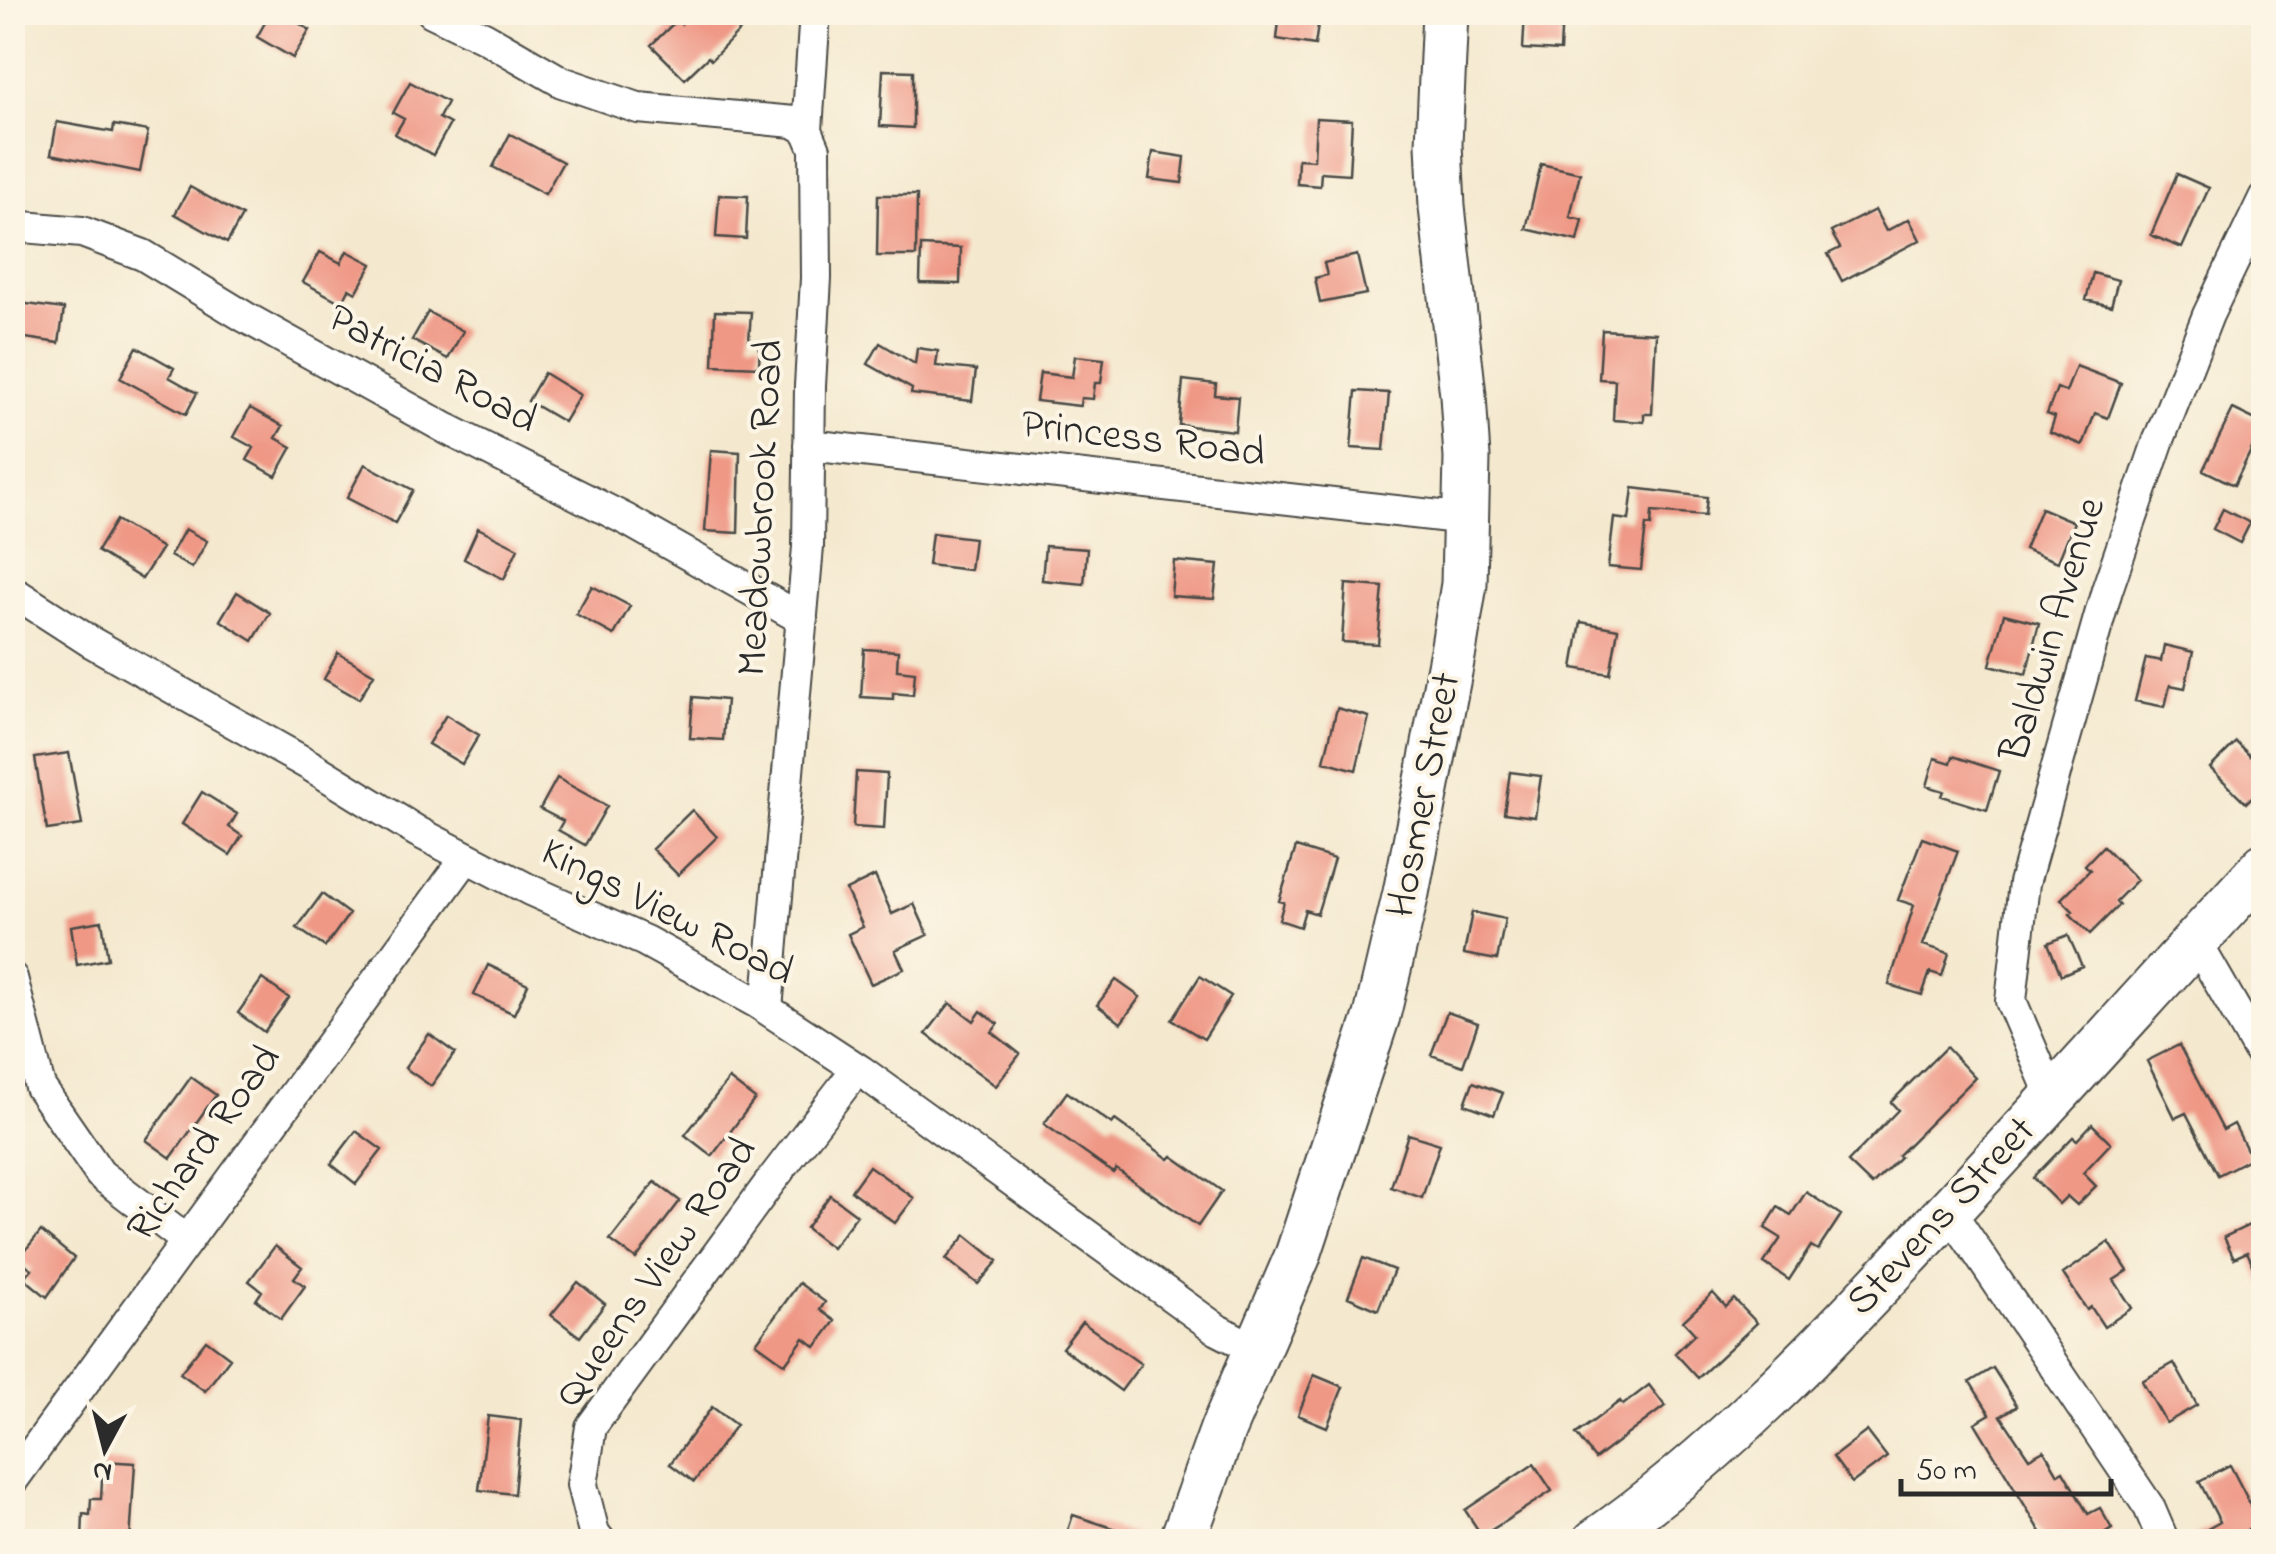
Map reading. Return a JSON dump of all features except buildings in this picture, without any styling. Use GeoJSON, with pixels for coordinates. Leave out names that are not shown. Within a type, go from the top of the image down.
{"type":"FeatureCollection","features":[{"type":"Feature","properties":{"kind":"street"},"geometry":{"type":"LineString","coordinates":[[432,12],[484,36],[562,82],[638,108],[794,122],[807,130]]}},
{"type":"Feature","properties":{"kind":"street","name":"Meadowbrook Road"},"geometry":{"type":"LineString","coordinates":[[767,1009],[808,546],[816,278],[815,149],[807,130],[815,12]]}},
{"type":"Feature","properties":{"kind":"street","name":"Hosmer Street"},"geometry":{"type":"LineString","coordinates":[[1182,1542],[1217,1444],[1320,1196],[1389,970],[1454,646],[1464,584],[1466,519],[1463,395],[1440,160],[1446,12]]}},
{"type":"Feature","properties":{"kind":"street","name":"Baldwin Avenue"},"geometry":{"type":"LineString","coordinates":[[2053,1099],[2011,1001],[2024,883],[2107,590],[2158,442],[2208,316],[2264,198]]}},
{"type":"Feature","properties":{"kind":"street","name":"Patricia Road"},"geometry":{"type":"LineString","coordinates":[[12,226],[82,232],[143,255],[447,430],[627,520],[802,619]]}},
{"type":"Feature","properties":{"kind":"street","name":"Princess Road"},"geometry":{"type":"LineString","coordinates":[[809,445],[1466,519]]}},
{"type":"Feature","properties":{"kind":"street","name":"Kings View Road"},"geometry":{"type":"LineString","coordinates":[[12,591],[145,674],[466,858],[659,948],[767,1009],[858,1069],[1205,1321],[1257,1350]]}},
{"type":"Feature","properties":{"kind":"street","name":"Richard Road"},"geometry":{"type":"LineString","coordinates":[[12,1480],[466,858]]}},
{"type":"Feature","properties":{"kind":"street","name":"Stevens Street"},"geometry":{"type":"LineString","coordinates":[[1614,1536],[1702,1458],[1838,1326],[2053,1099],[2264,866]]}},
{"type":"Feature","properties":{"kind":"street"},"geometry":{"type":"LineString","coordinates":[[2196,940],[2264,1060]]}},
{"type":"Feature","properties":{"kind":"street"},"geometry":{"type":"LineString","coordinates":[[12,978],[40,1087],[100,1174],[187,1241]]}},
{"type":"Feature","properties":{"kind":"street","name":"Queens View Road"},"geometry":{"type":"LineString","coordinates":[[601,1542],[594,1532],[582,1486],[591,1427],[858,1069]]}},
{"type":"Feature","properties":{"kind":"street"},"geometry":{"type":"LineString","coordinates":[[1949,1210],[2148,1506],[2164,1542]]}}]}
